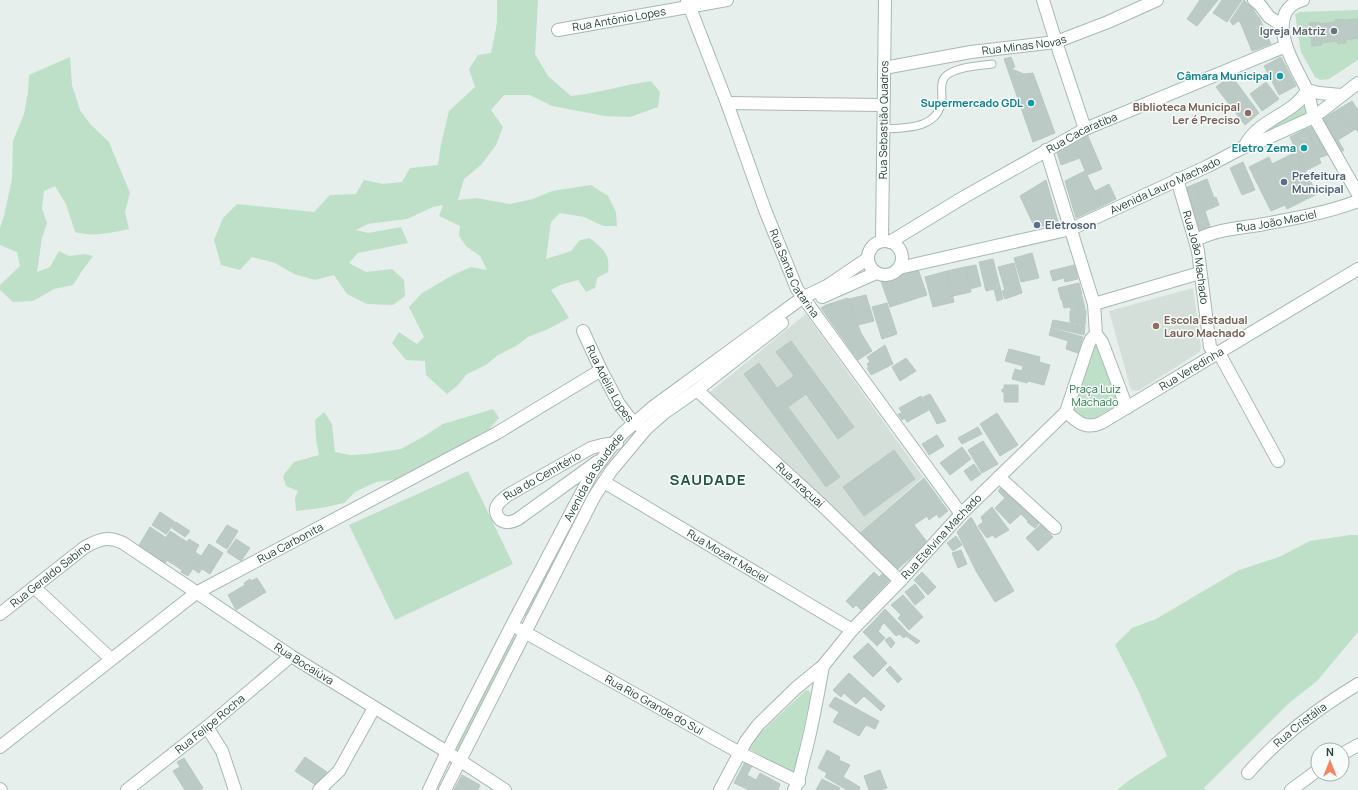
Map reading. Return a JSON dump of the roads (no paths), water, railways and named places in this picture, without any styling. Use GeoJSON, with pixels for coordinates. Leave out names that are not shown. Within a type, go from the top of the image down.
{"type":"FeatureCollection","features":[{"type":"Feature","properties":{"kind":"street","name":"Rua Antônio Lopes"},"geometry":{"type":"LineString","coordinates":[[558,30],[688,3],[727,0]]}},
{"type":"Feature","properties":{"kind":"street","name":"Rua Sebastião Quadros"},"geometry":{"type":"LineString","coordinates":[[885,0],[883,130],[886,241]]}},
{"type":"Feature","properties":{"kind":"street"},"geometry":{"type":"LineString","coordinates":[[1043,0],[1086,128]]}},
{"type":"Feature","properties":{"kind":"street","name":"Rua Minas Novas"},"geometry":{"type":"LineString","coordinates":[[884,68],[971,52],[1056,42],[1108,22],[1157,0]]}},
{"type":"Feature","properties":{"kind":"street"},"geometry":{"type":"LineString","coordinates":[[1303,0],[1290,3],[1283,18],[1282,25],[1286,46],[1307,90],[1314,117],[1358,194]]}},
{"type":"Feature","properties":{"kind":"street"},"geometry":{"type":"LineString","coordinates":[[1259,2],[1267,15],[1282,25]]}},
{"type":"Feature","properties":{"kind":"street","name":"Rua Santa Catarina"},"geometry":{"type":"LineString","coordinates":[[688,3],[727,103],[765,210],[797,289],[804,301],[961,514]]}},
{"type":"Feature","properties":{"kind":"street","name":"Rua Cacaratiba"},"geometry":{"type":"LineString","coordinates":[[886,241],[1086,128],[1286,46]]}},
{"type":"Feature","properties":{"kind":"street","name":"Avenida Lauro Machado"},"geometry":{"type":"LineString","coordinates":[[899,268],[1070,229],[1208,166],[1244,147],[1314,117],[1358,83]]}},
{"type":"Feature","properties":{"kind":"street"},"geometry":{"type":"LineString","coordinates":[[1307,90],[1319,93],[1341,95]]}},
{"type":"Feature","properties":{"kind":"street","name":"Avenida Lauro Machado"},"geometry":{"type":"LineString","coordinates":[[1244,147],[1249,138],[1259,128],[1296,105],[1307,90]]}},
{"type":"Feature","properties":{"kind":"street"},"geometry":{"type":"LineString","coordinates":[[727,103],[883,105]]}},
{"type":"Feature","properties":{"kind":"street"},"geometry":{"type":"LineString","coordinates":[[1046,150],[1094,304],[1096,334],[1102,342],[1127,408]]}},
{"type":"Feature","properties":{"kind":"street","name":"Rua João Machado"},"geometry":{"type":"LineString","coordinates":[[1177,179],[1196,240],[1208,342],[1213,351],[1219,353],[1278,461]]}},
{"type":"Feature","properties":{"kind":"street","name":"Rua João Maciel"},"geometry":{"type":"LineString","coordinates":[[1196,240],[1222,230],[1312,214],[1338,208],[1358,201]]}},
{"type":"Feature","properties":{"kind":"street"},"geometry":{"type":"LineString","coordinates":[[886,241],[896,245],[900,250],[902,262],[893,274],[884,276],[876,274],[869,267],[867,259],[868,252],[871,247],[876,243],[886,241]]}},
{"type":"Feature","properties":{"kind":"street","name":"Avenida da Saudade"},"geometry":{"type":"LineString","coordinates":[[430,790],[447,752],[512,624],[580,494],[602,458],[634,423],[653,407],[804,301],[867,259]]}},
{"type":"Feature","properties":{"kind":"street","name":"Rua Veredinha"},"geometry":{"type":"LineString","coordinates":[[1066,412],[1079,423],[1093,427],[1219,353],[1358,268]]}},
{"type":"Feature","properties":{"kind":"street"},"geometry":{"type":"LineString","coordinates":[[1094,304],[1200,273]]}},
{"type":"Feature","properties":{"kind":"street","name":"Avenida da Saudade"},"geometry":{"type":"LineString","coordinates":[[445,790],[524,632],[594,497],[622,457],[646,429],[664,414],[698,390],[804,301],[876,274]]}},
{"type":"Feature","properties":{"kind":"street","name":"Rua Adélia Lopes"},"geometry":{"type":"LineString","coordinates":[[582,331],[619,404],[634,423],[646,429]]}},
{"type":"Feature","properties":{"kind":"street"},"geometry":{"type":"LineString","coordinates":[[1066,412],[1088,346],[1091,339],[1096,334]]}},
{"type":"Feature","properties":{"kind":"street","name":"Rua Carbonita"},"geometry":{"type":"LineString","coordinates":[[0,747],[196,593],[497,433],[601,370]]}},
{"type":"Feature","properties":{"kind":"street","name":"Rua Araçuaí"},"geometry":{"type":"LineString","coordinates":[[698,390],[825,508],[900,581]]}},
{"type":"Feature","properties":{"kind":"street","name":"Rua Etelvina Machado"},"geometry":{"type":"LineString","coordinates":[[720,790],[746,741],[758,725],[796,688],[822,666],[852,630],[900,581],[961,514],[1066,412]]}},
{"type":"Feature","properties":{"kind":"street","name":"Rua do Cemitério"},"geometry":{"type":"LineString","coordinates":[[602,458],[518,519],[507,523],[501,521],[497,515],[497,505],[508,495],[591,448],[636,442]]}},
{"type":"Feature","properties":{"kind":"street"},"geometry":{"type":"LineString","coordinates":[[602,458],[622,457]]}},
{"type":"Feature","properties":{"kind":"street"},"geometry":{"type":"LineString","coordinates":[[999,477],[1055,528]]}},
{"type":"Feature","properties":{"kind":"street","name":"Rua Mozart Maciel"},"geometry":{"type":"LineString","coordinates":[[604,482],[852,630]]}},
{"type":"Feature","properties":{"kind":"street","name":"Rua Bocaiúva"},"geometry":{"type":"LineString","coordinates":[[103,539],[114,539],[123,543],[291,656],[447,752],[505,790]]}},
{"type":"Feature","properties":{"kind":"street","name":"Rua Geraldo Sabino"},"geometry":{"type":"LineString","coordinates":[[0,614],[85,547],[103,539]]}},
{"type":"Feature","properties":{"kind":"street"},"geometry":{"type":"LineString","coordinates":[[34,587],[111,659]]}},
{"type":"Feature","properties":{"kind":"street","name":"Rua Rio Grande do Sul"},"geometry":{"type":"LineString","coordinates":[[512,624],[740,752],[796,786]]}},
{"type":"Feature","properties":{"kind":"street","name":"Rua Felipe Rocha"},"geometry":{"type":"LineString","coordinates":[[127,790],[207,727],[291,656]]}},
{"type":"Feature","properties":{"kind":"street"},"geometry":{"type":"LineString","coordinates":[[796,786],[814,715],[822,666]]}},
{"type":"Feature","properties":{"kind":"street","name":"Rua Cristália"},"geometry":{"type":"LineString","coordinates":[[1248,773],[1272,747],[1287,734],[1322,707],[1358,684]]}},
{"type":"Feature","properties":{"kind":"street"},"geometry":{"type":"LineString","coordinates":[[319,790],[339,771],[374,708]]}},
{"type":"Feature","properties":{"kind":"street"},"geometry":{"type":"LineString","coordinates":[[207,727],[222,751],[235,790]]}},
{"type":"Feature","properties":{"kind":"street"},"geometry":{"type":"LineString","coordinates":[[1291,790],[1310,776]]}},
{"type":"Feature","properties":{"kind":"lane"},"geometry":{"type":"LineString","coordinates":[[883,130],[926,124],[930,122],[941,107],[942,84],[945,76],[965,68],[992,64]]}},
{"type":"Feature","properties":{"kind":"place","name":"Igreja Matriz"},"geometry":{"type":"Point","coordinates":[1334,31]}},
{"type":"Feature","properties":{"kind":"place","name":"Câmara Municipal"},"geometry":{"type":"Point","coordinates":[1280,76]}},
{"type":"Feature","properties":{"kind":"place","name":"Supermercado GDL"},"geometry":{"type":"Point","coordinates":[1031,103]}},
{"type":"Feature","properties":{"kind":"place","name":"Biblioteca Municipal Ler é Preciso"},"geometry":{"type":"Point","coordinates":[1248,113]}},
{"type":"Feature","properties":{"kind":"place","name":"Eletro Zema"},"geometry":{"type":"Point","coordinates":[1304,148]}},
{"type":"Feature","properties":{"kind":"place","name":"Prefeitura Municipal"},"geometry":{"type":"Point","coordinates":[1284,182]}},
{"type":"Feature","properties":{"kind":"place","name":"Eletroson"},"geometry":{"type":"Point","coordinates":[1037,225]}},
{"type":"Feature","properties":{"kind":"place","name":"Escola Estadual Lauro Machado"},"geometry":{"type":"Point","coordinates":[1156,326]}},
{"type":"Feature","properties":{"kind":"district","name":"SAUDADE"},"geometry":{"type":"Point","coordinates":[708,480]}},
{"type":"Feature","properties":{"kind":"park label","name":"Praça Luiz Machado"},"geometry":{"type":"Point","coordinates":[1095,395]}}]}
